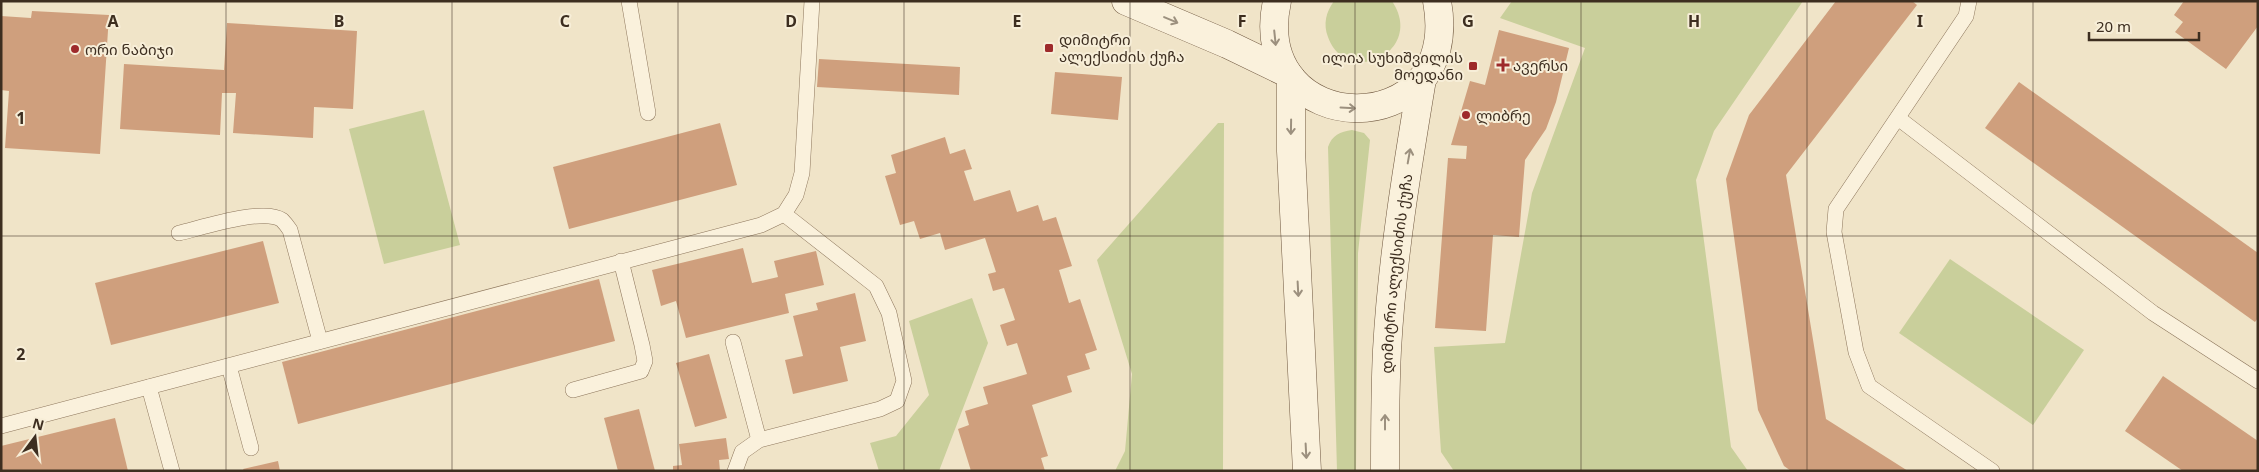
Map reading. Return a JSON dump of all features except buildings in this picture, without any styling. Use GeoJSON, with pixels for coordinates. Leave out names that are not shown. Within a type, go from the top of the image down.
{"type":"FeatureCollection","features":[{"type":"Feature","properties":{"kind":"main road"},"geometry":{"type":"LineString","coordinates":[[1126,1],[1227,44],[1289,75],[1314,98],[1342,108],[1371,109],[1399,98],[1422,79],[1433,62],[1440,43],[1444,8]]}},
{"type":"Feature","properties":{"kind":"main road"},"geometry":{"type":"LineString","coordinates":[[1277,1],[1273,22],[1276,49],[1289,75],[1290,151],[1307,471]]}},
{"type":"Feature","properties":{"kind":"main road","name":"დიმიტრი ალექსიძის ქუჩა"},"geometry":{"type":"LineString","coordinates":[[1385,471],[1387,348],[1395,262],[1406,170],[1422,79]]}},
{"type":"Feature","properties":{"kind":"lane"},"geometry":{"type":"LineString","coordinates":[[629,1],[648,113]]}},
{"type":"Feature","properties":{"kind":"lane"},"geometry":{"type":"LineString","coordinates":[[1,426],[761,224],[784,214],[796,195],[802,173],[812,1]]}},
{"type":"Feature","properties":{"kind":"lane"},"geometry":{"type":"LineString","coordinates":[[1969,1],[1966,16],[1836,209],[1834,232],[1856,352],[1869,386],[1992,471]]}},
{"type":"Feature","properties":{"kind":"lane"},"geometry":{"type":"LineString","coordinates":[[1898,118],[2153,313],[2258,381]]}},
{"type":"Feature","properties":{"kind":"lane"},"geometry":{"type":"LineString","coordinates":[[735,471],[742,452],[759,440],[880,409],[897,401],[904,381],[889,313],[876,286],[784,214]]}},
{"type":"Feature","properties":{"kind":"lane"},"geometry":{"type":"LineString","coordinates":[[179,233],[255,216],[270,216],[282,220],[290,230],[320,341]]}},
{"type":"Feature","properties":{"kind":"lane"},"geometry":{"type":"LineString","coordinates":[[573,390],[641,371],[645,361],[621,261]]}},
{"type":"Feature","properties":{"kind":"lane"},"geometry":{"type":"LineString","coordinates":[[733,342],[759,440]]}},
{"type":"Feature","properties":{"kind":"lane"},"geometry":{"type":"LineString","coordinates":[[229,366],[251,448]]}},
{"type":"Feature","properties":{"kind":"lane"},"geometry":{"type":"LineString","coordinates":[[149,387],[172,471]]}},
{"type":"Feature","properties":{"kind":"green space"},"geometry":{"type":"Polygon","coordinates":[[[1334,1],[1392,1],[1400,19],[1399,35],[1392,49],[1380,58],[1366,62],[1351,60],[1338,52],[1328,37],[1326,27],[1327,14],[1334,1]]]}},
{"type":"Feature","properties":{"kind":"green space"},"geometry":{"type":"Polygon","coordinates":[[[1512,1],[1803,1],[1714,131],[1696,180],[1731,447],[1748,471],[1454,471],[1441,452],[1434,347],[1505,343],[1532,193],[1585,48],[1500,18],[1512,1]]]}},
{"type":"Feature","properties":{"kind":"green space"},"geometry":{"type":"Polygon","coordinates":[[[424,110],[460,245],[384,264],[349,129],[424,110]]]}},
{"type":"Feature","properties":{"kind":"green space"},"geometry":{"type":"Polygon","coordinates":[[[1218,123],[1224,123],[1223,471],[1115,471],[1125,451],[1132,374],[1097,260],[1218,123]]]}},
{"type":"Feature","properties":{"kind":"green space"},"geometry":{"type":"Polygon","coordinates":[[[1352,130],[1364,133],[1370,140],[1358,253],[1356,471],[1337,471],[1328,147],[1337,135],[1352,130]]]}},
{"type":"Feature","properties":{"kind":"green space"},"geometry":{"type":"Polygon","coordinates":[[[1950,259],[2084,350],[2033,425],[1899,333],[1950,259]]]}},
{"type":"Feature","properties":{"kind":"green space"},"geometry":{"type":"Polygon","coordinates":[[[972,298],[988,343],[939,471],[879,471],[870,443],[896,436],[929,395],[909,321],[972,298]]]}},
{"type":"Feature","properties":{"kind":"place","name":"დიმიტრი ალექსიძის ქუჩა"},"geometry":{"type":"Point","coordinates":[1049,48]}},
{"type":"Feature","properties":{"kind":"place","name":"ორი ნაბიჯი"},"geometry":{"type":"Point","coordinates":[75,49]}},
{"type":"Feature","properties":{"kind":"place","name":"ავერსი"},"geometry":{"type":"Point","coordinates":[1503,65]}},
{"type":"Feature","properties":{"kind":"place","name":"ილია სუხიშვილის მოედანი"},"geometry":{"type":"Point","coordinates":[1473,66]}},
{"type":"Feature","properties":{"kind":"place","name":"ლიბრე"},"geometry":{"type":"Point","coordinates":[1466,115]}}]}
